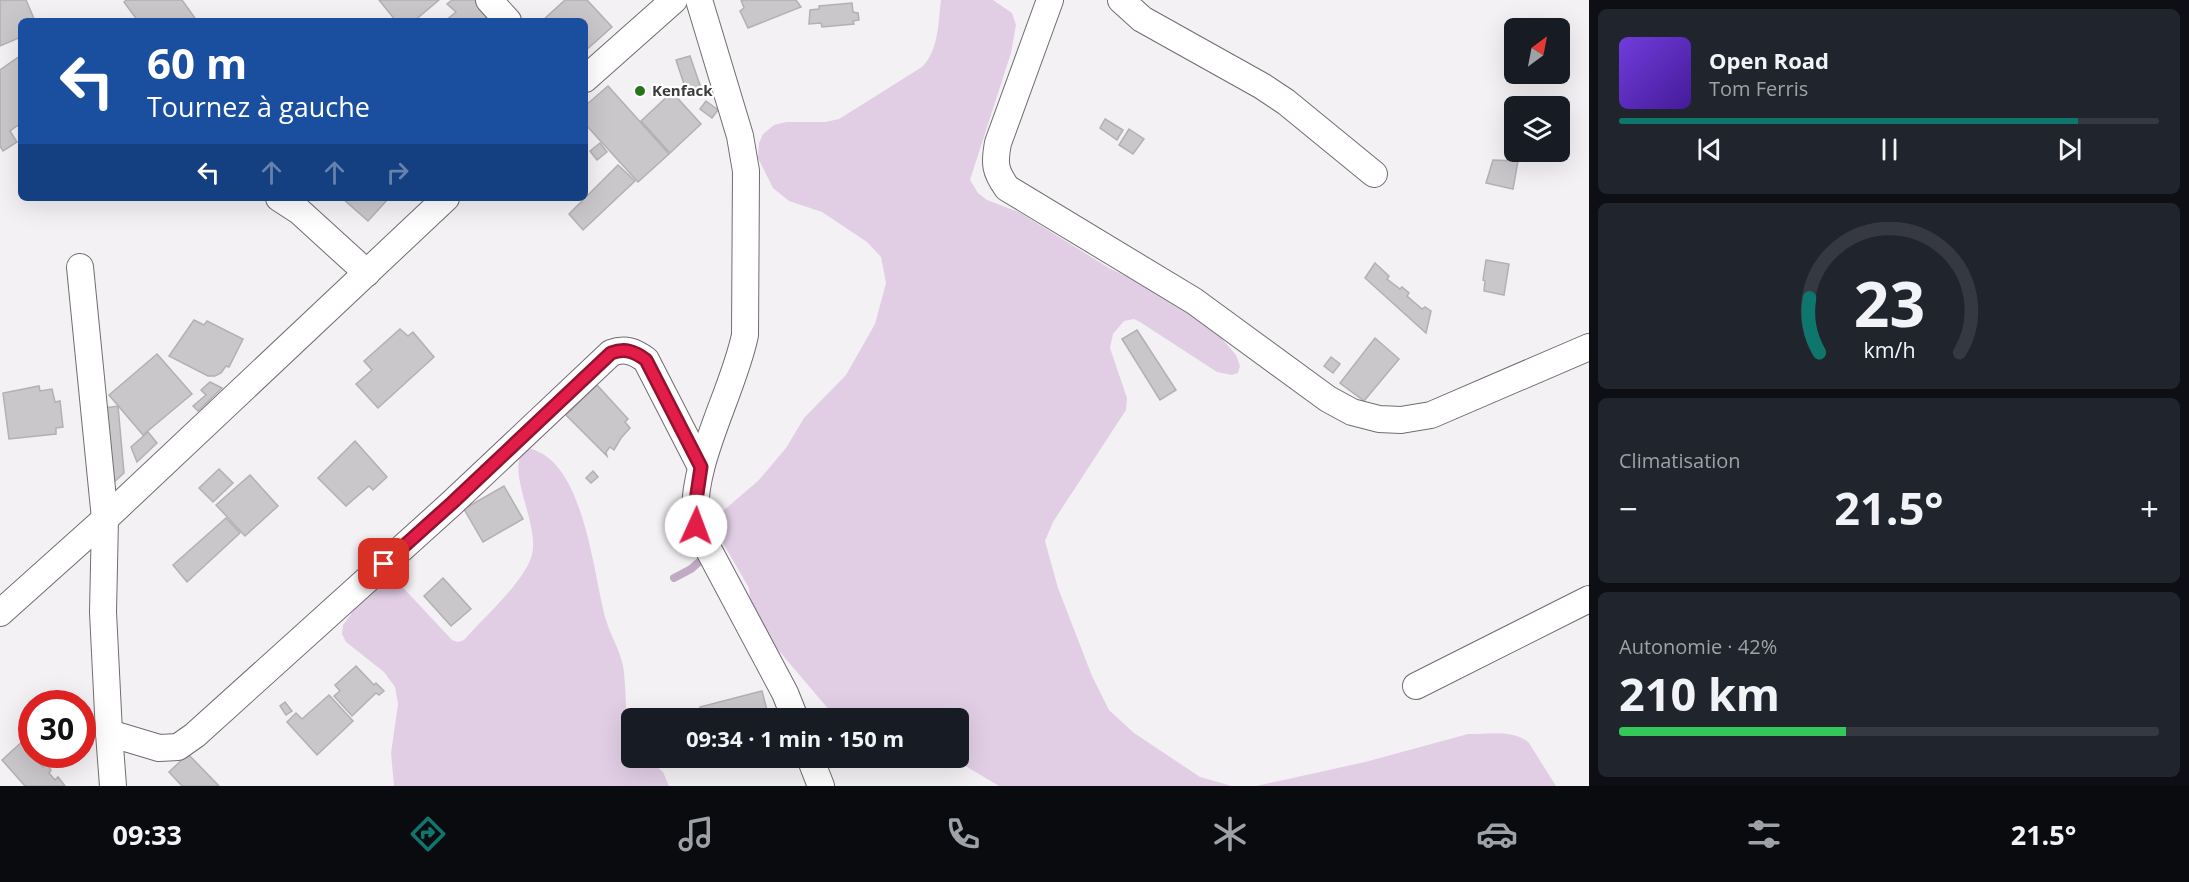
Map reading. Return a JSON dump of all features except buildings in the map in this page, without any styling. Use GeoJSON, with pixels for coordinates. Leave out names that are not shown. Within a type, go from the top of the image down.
{"type":"FeatureCollection","features":[{"type":"Feature","properties":{"kind":"street"},"geometry":{"type":"LineString","coordinates":[[489,0],[505,18]]}},
{"type":"Feature","properties":{"kind":"street"},"geometry":{"type":"LineString","coordinates":[[588,76],[674,0]]}},
{"type":"Feature","properties":{"kind":"street"},"geometry":{"type":"LineString","coordinates":[[699,0],[740,136],[746,171],[745,335],[741,358],[701,467],[694,514],[696,526],[791,708]]}},
{"type":"Feature","properties":{"kind":"street"},"geometry":{"type":"LineString","coordinates":[[1050,0],[994,159],[997,173],[1007,188],[1194,301],[1328,399],[1352,412],[1379,419],[1401,420],[1431,415],[1589,346]]}},
{"type":"Feature","properties":{"kind":"street"},"geometry":{"type":"LineString","coordinates":[[1121,0],[1142,19],[1262,86],[1286,102],[1374,174]]}},
{"type":"Feature","properties":{"kind":"street"},"geometry":{"type":"LineString","coordinates":[[284,201],[299,211],[367,273]]}},
{"type":"Feature","properties":{"kind":"street"},"geometry":{"type":"LineString","coordinates":[[0,613],[105,519],[443,201]]}},
{"type":"Feature","properties":{"kind":"street"},"geometry":{"type":"LineString","coordinates":[[80,267],[105,519],[103,612],[113,786]]}},
{"type":"Feature","properties":{"kind":"street"},"geometry":{"type":"LineString","coordinates":[[109,733],[159,748],[178,747],[195,735],[452,503],[611,353],[622,349],[636,352],[646,360],[701,467]]}},
{"type":"Feature","properties":{"kind":"street"},"geometry":{"type":"LineString","coordinates":[[1416,686],[1589,599]]}},
{"type":"Feature","properties":{"kind":"street"},"geometry":{"type":"LineString","coordinates":[[814,768],[821,786]]}},
{"type":"Feature","properties":{"kind":"shaded area"},"geometry":{"type":"Polygon","coordinates":[[[941,0],[993,0],[1012,13],[1016,25],[1011,53],[970,180],[978,193],[987,200],[1019,212],[1109,268],[1180,303],[1217,333],[1236,355],[1240,366],[1238,373],[1232,375],[1217,372],[1140,322],[1134,319],[1124,321],[1113,334],[1110,348],[1127,398],[1126,410],[1053,522],[1045,541],[1058,588],[1092,676],[1109,710],[1134,733],[1200,777],[1232,786],[999,786],[969,768],[969,708],[827,708],[756,624],[752,617],[749,588],[720,538],[718,524],[723,511],[759,480],[786,448],[804,418],[846,375],[875,324],[886,283],[881,257],[867,242],[822,212],[789,201],[773,188],[758,158],[759,143],[763,134],[774,125],[786,122],[825,122],[839,119],[922,67],[932,53],[941,0]]]}},
{"type":"Feature","properties":{"kind":"shaded area"},"geometry":{"type":"Polygon","coordinates":[[[531,449],[549,459],[564,475],[584,523],[606,620],[623,665],[626,708],[621,708],[621,768],[659,768],[669,786],[394,786],[391,753],[398,704],[395,687],[384,672],[346,642],[342,634],[343,625],[373,584],[387,574],[395,579],[452,640],[458,642],[464,640],[519,579],[531,558],[532,532],[519,473],[519,461],[523,451],[531,449]]]}},
{"type":"Feature","properties":{"kind":"shaded area"},"geometry":{"type":"Polygon","coordinates":[[[1500,733],[1523,739],[1529,743],[1556,786],[1256,786],[1365,762],[1468,734],[1500,733]]]}},
{"type":"Feature","properties":{"kind":"waterway"},"geometry":{"type":"LineString","coordinates":[[674,578],[691,569],[707,555]]}},
{"type":"Feature","properties":{"kind":"place","name":"Kenfack"},"geometry":{"type":"Point","coordinates":[640,91]}},
{"type":"Feature","properties":{"kind":"route"},"geometry":{"type":"LineString","coordinates":[[384,564],[611,353],[622,349],[636,352],[646,360],[701,467],[694,514],[696,526]]}}]}
